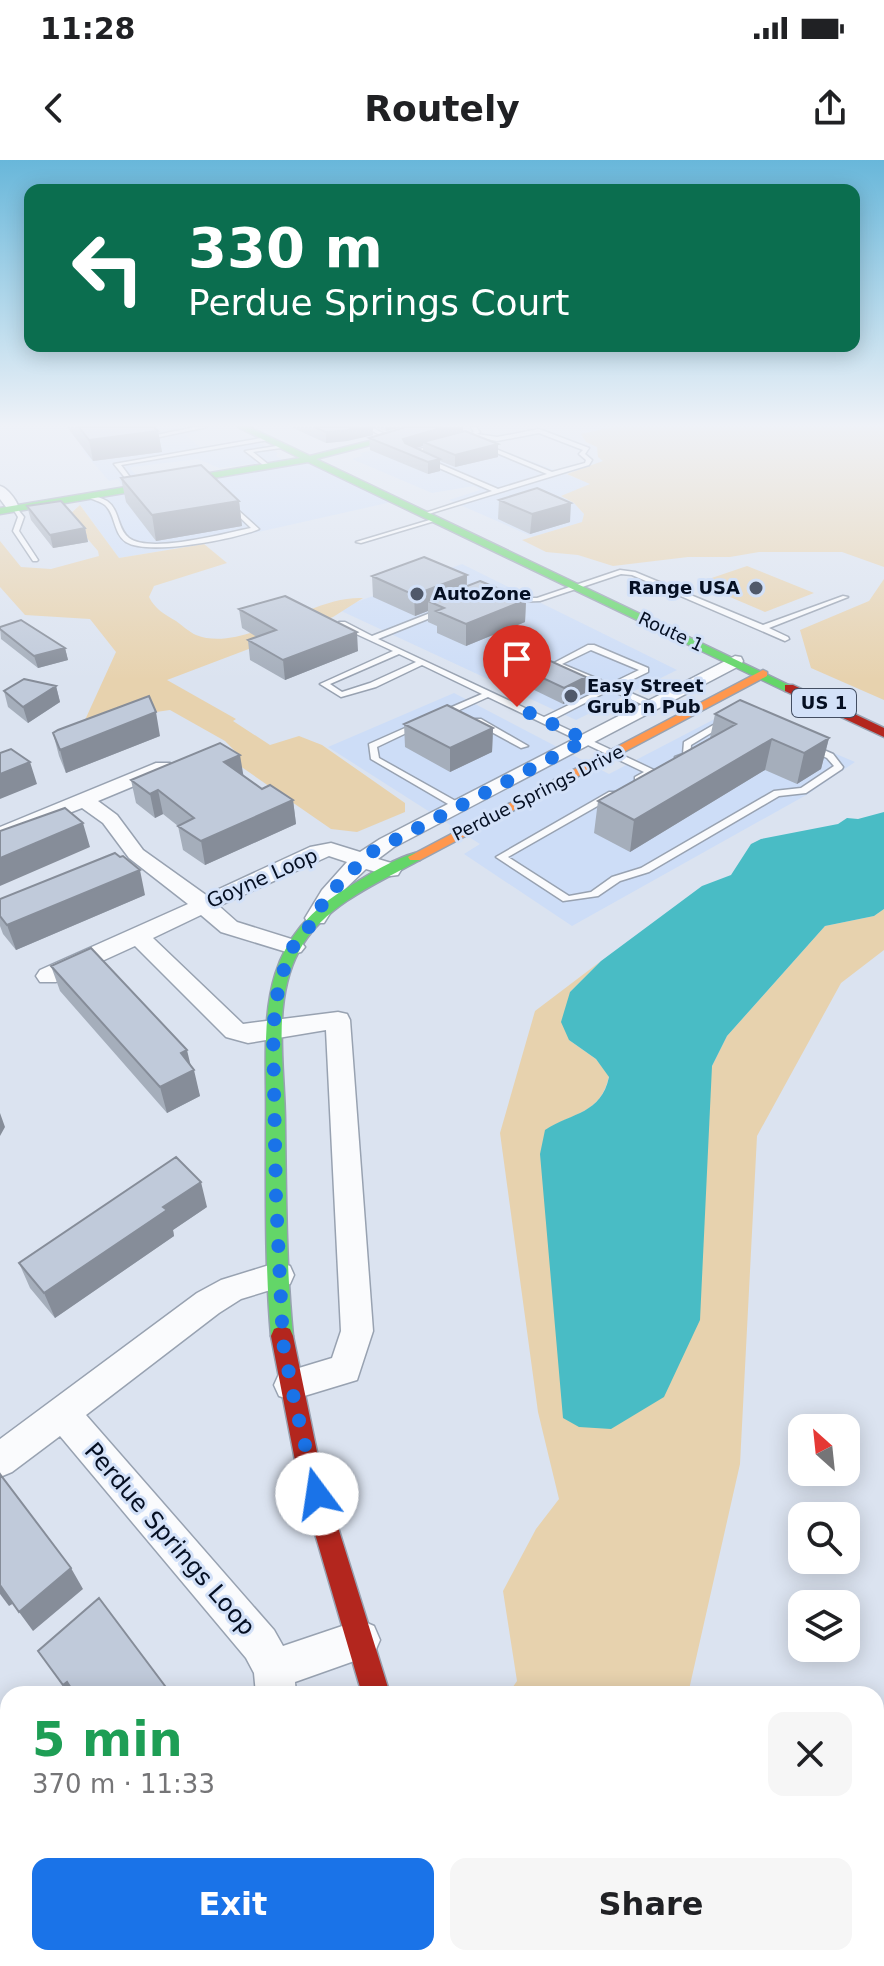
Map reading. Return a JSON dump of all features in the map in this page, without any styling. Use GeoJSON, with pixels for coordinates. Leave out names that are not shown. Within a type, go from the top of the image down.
{"type":"FeatureCollection","features":[{"type":"Feature","properties":{"kind":"street","name":"Route 1"},"geometry":{"type":"LineString","coordinates":[[417,511],[884,733]]}},
{"type":"Feature","properties":{"kind":"street","name":"Perdue Springs Drive"},"geometry":{"type":"LineString","coordinates":[[374,1686],[321,1509],[283,1343],[273,1029],[279,982],[293,947],[316,918],[336,884],[362,860],[387,843],[735,661]]}},
{"type":"Feature","properties":{"kind":"street","name":"Perdue Springs Drive"},"geometry":{"type":"LineString","coordinates":[[316,918],[335,901],[390,870],[763,674]]}},
{"type":"Feature","properties":{"kind":"street"},"geometry":{"type":"LineString","coordinates":[[0,834],[185,757]]}},
{"type":"Feature","properties":{"kind":"street"},"geometry":{"type":"LineString","coordinates":[[84,800],[110,819],[136,854],[173,879],[229,927],[293,947]]}},
{"type":"Feature","properties":{"kind":"street","name":"Goyne Loop"},"geometry":{"type":"LineString","coordinates":[[48,976],[317,851],[331,849],[390,870]]}},
{"type":"Feature","properties":{"kind":"street"},"geometry":{"type":"LineString","coordinates":[[138,936],[235,1031],[248,1034],[338,1020],[357,1331],[345,1369],[291,1385]]}},
{"type":"Feature","properties":{"kind":"street"},"geometry":{"type":"LineString","coordinates":[[0,1460],[208,1303],[232,1289],[279,1275]]}},
{"type":"Feature","properties":{"kind":"street","name":"Perdue Springs Loop"},"geometry":{"type":"LineString","coordinates":[[62,1413],[260,1644],[275,1681],[360,1640]]}},
{"type":"Feature","properties":{"kind":"lane"},"geometry":{"type":"LineString","coordinates":[[11,511],[21,517],[16,531],[35,560]]}},
{"type":"Feature","properties":{"kind":"lane"},"geometry":{"type":"LineString","coordinates":[[112,511],[115,523],[127,540],[147,547],[256,529],[237,511]]}},
{"type":"Feature","properties":{"kind":"lane"},"geometry":{"type":"LineString","coordinates":[[359,542],[444,511]]}},
{"type":"Feature","properties":{"kind":"lane"},"geometry":{"type":"LineString","coordinates":[[504,597],[522,601],[538,600],[620,572],[633,573],[785,639]]}},
{"type":"Feature","properties":{"kind":"lane"},"geometry":{"type":"LineString","coordinates":[[763,628],[845,597]]}},
{"type":"Feature","properties":{"kind":"lane"},"geometry":{"type":"LineString","coordinates":[[373,638],[453,607]]}},
{"type":"Feature","properties":{"kind":"lane"},"geometry":{"type":"LineString","coordinates":[[342,624],[651,772]]}},
{"type":"Feature","properties":{"kind":"lane"},"geometry":{"type":"LineString","coordinates":[[545,720],[611,687],[645,670],[591,647],[556,664],[611,687],[651,705]]}},
{"type":"Feature","properties":{"kind":"lane"},"geometry":{"type":"LineString","coordinates":[[400,651],[324,684],[341,695],[423,662]]}},
{"type":"Feature","properties":{"kind":"lane"},"geometry":{"type":"LineString","coordinates":[[458,806],[375,759],[372,746],[489,694]]}},
{"type":"Feature","properties":{"kind":"lane"},"geometry":{"type":"LineString","coordinates":[[454,709],[524,746]]}},
{"type":"Feature","properties":{"kind":"lane"},"geometry":{"type":"LineString","coordinates":[[741,719],[718,723],[687,744],[687,755],[651,772],[501,857],[567,899],[594,894],[616,879],[645,870],[777,793],[803,791],[839,767],[830,756],[805,746]]}},
{"type":"Feature","properties":{"kind":"shaded area"},"geometry":{"type":"Polygon","coordinates":[[[73,511],[85,511],[119,558],[204,544],[227,563],[154,586],[149,597],[160,611],[196,635],[215,639],[235,637],[322,605],[363,598],[333,617],[167,680],[236,719],[233,721],[270,745],[299,736],[322,745],[405,803],[405,812],[357,832],[331,829],[230,759],[235,751],[225,741],[170,710],[142,714],[75,742],[116,652],[90,619],[25,615],[0,587],[0,541],[21,567],[51,569],[99,556],[68,516],[73,511]]]}},
{"type":"Feature","properties":{"kind":"shaded area"},"geometry":{"type":"Polygon","coordinates":[[[85,511],[350,511],[214,542],[119,558],[85,511]]]}},
{"type":"Feature","properties":{"kind":"shaded area"},"geometry":{"type":"Polygon","coordinates":[[[475,511],[582,511],[584,514],[583,522],[533,537],[475,511]]]}},
{"type":"Feature","properties":{"kind":"shaded area"},"geometry":{"type":"Polygon","coordinates":[[[582,511],[884,511],[884,567],[842,552],[759,552],[613,566],[578,555],[546,552],[522,540],[582,522],[582,511]]]}},
{"type":"Feature","properties":{"kind":"shaded area"},"geometry":{"type":"Polygon","coordinates":[[[462,564],[677,670],[576,720],[337,609],[462,564]]]}},
{"type":"Feature","properties":{"kind":"shaded area","name":"Range USA"},"geometry":{"type":"Polygon","coordinates":[[[747,566],[814,593],[765,612],[697,583],[747,566]]]}},
{"type":"Feature","properties":{"kind":"shaded area"},"geometry":{"type":"Polygon","coordinates":[[[884,579],[884,700],[811,668],[800,630],[869,601],[884,579]]]}},
{"type":"Feature","properties":{"kind":"shaded area"},"geometry":{"type":"Polygon","coordinates":[[[454,693],[609,774],[732,710],[855,762],[808,794],[572,926],[464,854],[480,844],[328,747],[454,693]]]}},
{"type":"Feature","properties":{"kind":"shaded area"},"geometry":{"type":"Polygon","coordinates":[[[884,909],[884,950],[841,983],[757,1136],[740,1464],[690,1686],[514,1686],[517,1681],[503,1591],[536,1529],[559,1499],[538,1412],[500,1133],[535,1011],[601,961],[570,992],[569,1040],[596,1059],[609,1076],[600,1098],[593,1105],[546,1130],[712,1066],[727,1036],[825,926],[874,916],[884,909]]]}},
{"type":"Feature","properties":{"kind":"water"},"geometry":{"type":"Polygon","coordinates":[[[884,812],[884,909],[874,916],[825,926],[727,1036],[712,1066],[700,1320],[664,1397],[611,1429],[579,1427],[563,1418],[540,1154],[545,1130],[593,1105],[600,1098],[609,1077],[596,1059],[569,1040],[561,1022],[570,992],[601,961],[702,886],[731,875],[751,844],[761,839],[838,824],[847,818],[858,819],[884,812]]]}},
{"type":"Feature","properties":{"kind":"building"},"geometry":{"type":"Polygon","coordinates":[[[31,511],[70,511],[85,528],[50,535],[31,511]]]}},
{"type":"Feature","properties":{"kind":"building"},"geometry":{"type":"Polygon","coordinates":[[[149,511],[175,511],[152,515],[149,511]]]}},
{"type":"Feature","properties":{"kind":"building"},"geometry":{"type":"Polygon","coordinates":[[[424,557],[467,575],[414,595],[372,576],[424,557]]]}},
{"type":"Feature","properties":{"kind":"building"},"geometry":{"type":"Polygon","coordinates":[[[480,581],[526,600],[466,624],[436,611],[444,608],[428,601],[480,581]]]}},
{"type":"Feature","properties":{"kind":"building"},"geometry":{"type":"Polygon","coordinates":[[[285,596],[357,632],[283,660],[248,640],[276,630],[239,609],[285,596]]]}},
{"type":"Feature","properties":{"kind":"building"},"geometry":{"type":"Polygon","coordinates":[[[21,620],[65,648],[34,656],[0,629],[21,620]]]}},
{"type":"Feature","properties":{"kind":"building"},"geometry":{"type":"Polygon","coordinates":[[[504,640],[586,677],[564,688],[496,656],[504,640]]]}},
{"type":"Feature","properties":{"kind":"building"},"geometry":{"type":"Polygon","coordinates":[[[24,679],[56,686],[23,707],[4,691],[24,679]]]}},
{"type":"Feature","properties":{"kind":"building"},"geometry":{"type":"Polygon","coordinates":[[[149,696],[156,712],[60,750],[53,733],[149,696]]]}},
{"type":"Feature","properties":{"kind":"building"},"geometry":{"type":"Polygon","coordinates":[[[740,700],[829,738],[804,753],[772,739],[634,820],[598,801],[736,724],[715,714],[740,700]]]}},
{"type":"Feature","properties":{"kind":"building"},"geometry":{"type":"Polygon","coordinates":[[[447,705],[493,728],[450,748],[404,724],[447,705]]]}},
{"type":"Feature","properties":{"kind":"building"},"geometry":{"type":"Polygon","coordinates":[[[220,743],[240,755],[224,762],[262,789],[270,785],[293,800],[201,841],[178,826],[194,818],[158,790],[150,794],[131,780],[220,743]]]}},
{"type":"Feature","properties":{"kind":"building"},"geometry":{"type":"Polygon","coordinates":[[[11,749],[30,762],[0,774],[0,753],[11,749]]]}},
{"type":"Feature","properties":{"kind":"building"},"geometry":{"type":"Polygon","coordinates":[[[65,808],[83,823],[0,858],[0,831],[65,808]]]}},
{"type":"Feature","properties":{"kind":"building"},"geometry":{"type":"Polygon","coordinates":[[[115,853],[140,870],[7,925],[0,916],[0,899],[115,853]]]}},
{"type":"Feature","properties":{"kind":"building"},"geometry":{"type":"Polygon","coordinates":[[[91,948],[187,1050],[181,1053],[194,1070],[160,1087],[51,966],[91,948]]]}},
{"type":"Feature","properties":{"kind":"building"},"geometry":{"type":"Polygon","coordinates":[[[176,1157],[201,1182],[163,1207],[167,1210],[44,1293],[19,1263],[176,1157]]]}},
{"type":"Feature","properties":{"kind":"building"},"geometry":{"type":"Polygon","coordinates":[[[0,1474],[71,1568],[19,1612],[0,1585],[0,1474]]]}},
{"type":"Feature","properties":{"kind":"building"},"geometry":{"type":"Polygon","coordinates":[[[99,1598],[165,1686],[70,1686],[67,1682],[63,1685],[38,1651],[99,1598]]]}},
{"type":"Feature","properties":{"kind":"traffic: fast"},"geometry":{"type":"LineString","coordinates":[[419,511],[789,688]]}},
{"type":"Feature","properties":{"kind":"traffic: fast"},"geometry":{"type":"LineString","coordinates":[[282,1336],[277,1255],[274,1052],[275,1007],[279,986],[294,945],[318,916],[364,883],[415,857]]}},
{"type":"Feature","properties":{"kind":"traffic: slow"},"geometry":{"type":"LineString","coordinates":[[415,857],[763,674]]}},
{"type":"Feature","properties":{"kind":"traffic: jam"},"geometry":{"type":"LineString","coordinates":[[789,688],[884,733]]}},
{"type":"Feature","properties":{"kind":"traffic: jam"},"geometry":{"type":"LineString","coordinates":[[282,1336],[310,1476],[374,1686]]}},
{"type":"Feature","properties":{"kind":"place","name":"Range USA"},"geometry":{"type":"Point","coordinates":[756,588]}},
{"type":"Feature","properties":{"kind":"place","name":"AutoZone"},"geometry":{"type":"Point","coordinates":[417,594]}},
{"type":"Feature","properties":{"kind":"place","name":"Easy Street Grub n Pub"},"geometry":{"type":"Point","coordinates":[571,696]}},
{"type":"Feature","properties":{"kind":"route"},"geometry":{"type":"LineString","coordinates":[[317,1494],[283,1343],[273,1029],[279,982],[299,936],[316,918],[325,898],[370,853],[586,740],[517,707]]}}]}
